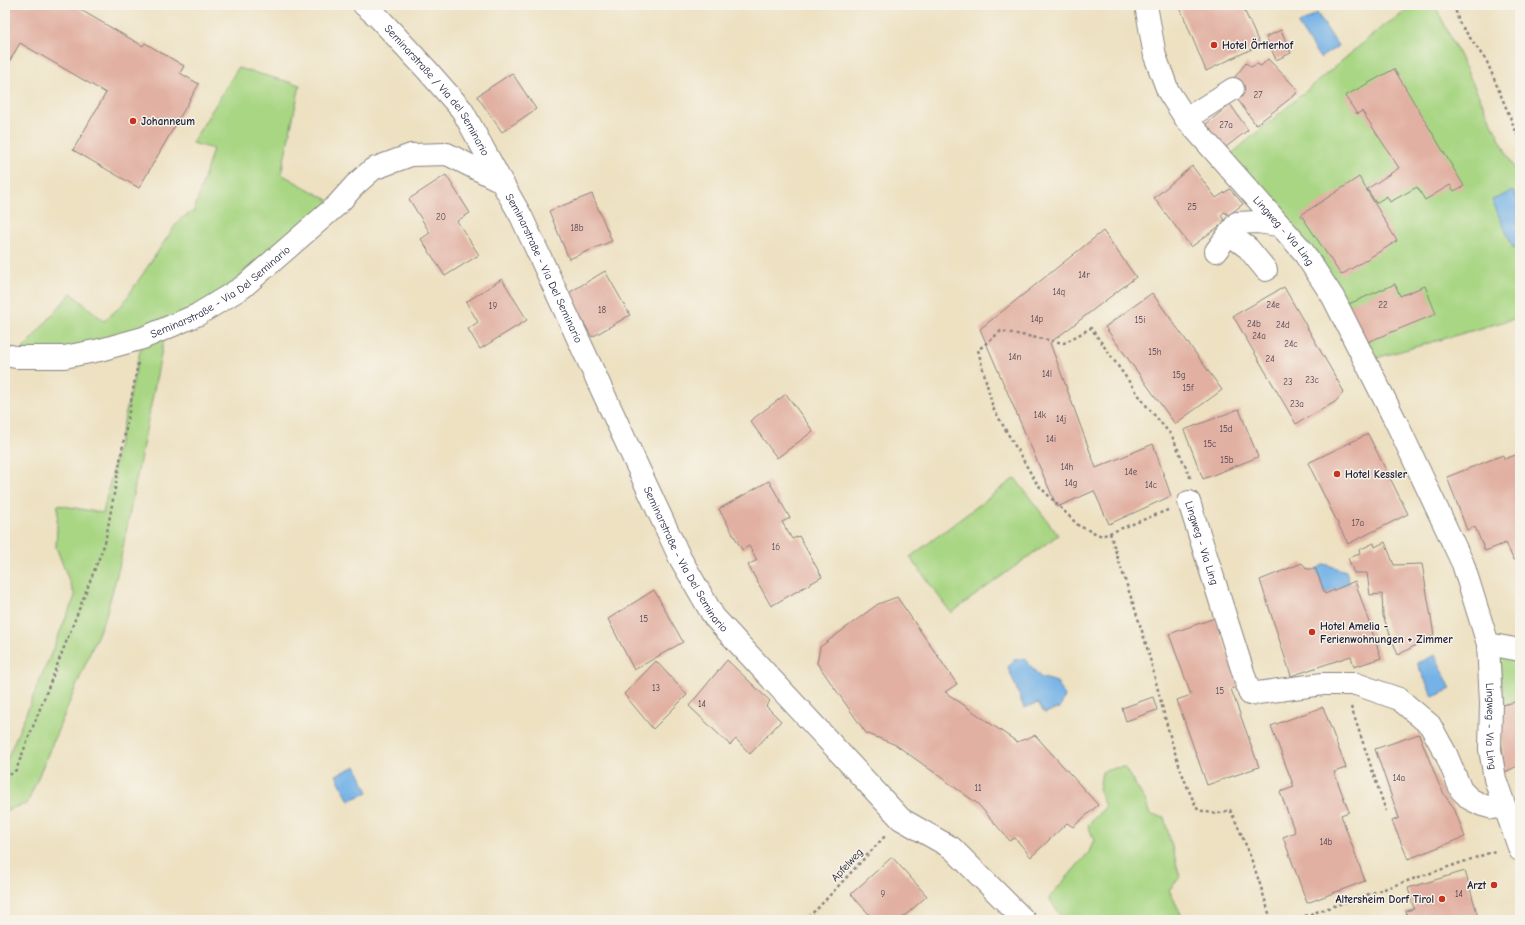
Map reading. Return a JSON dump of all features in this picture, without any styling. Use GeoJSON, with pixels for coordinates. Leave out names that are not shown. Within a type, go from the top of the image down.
{"type":"FeatureCollection","features":[{"type":"Feature","properties":{"kind":"street","name":"Seminarstraße / Via del Seminario"},"geometry":{"type":"LineString","coordinates":[[364,5],[390,30],[462,110],[501,181]]}},
{"type":"Feature","properties":{"kind":"street","name":"Lingweg - Via Ling"},"geometry":{"type":"LineString","coordinates":[[1148,6],[1155,56],[1168,91],[1186,119],[1278,225],[1302,250],[1332,297],[1399,428],[1463,564],[1488,644],[1491,703],[1490,749],[1495,779],[1520,850]]}},
{"type":"Feature","properties":{"kind":"street"},"geometry":{"type":"LineString","coordinates":[[1186,119],[1233,89]]}},
{"type":"Feature","properties":{"kind":"street","name":"Seminarstraße - Via Del Seminario"},"geometry":{"type":"LineString","coordinates":[[5,355],[16,357],[64,357],[100,350],[143,338],[197,315],[243,287],[337,205],[355,184],[373,169],[411,155],[447,154],[501,181],[524,223],[680,558],[714,617],[901,819]]}},
{"type":"Feature","properties":{"kind":"street"},"geometry":{"type":"LineString","coordinates":[[1216,252],[1237,223],[1258,222],[1278,225]]}},
{"type":"Feature","properties":{"kind":"street"},"geometry":{"type":"LineString","coordinates":[[1229,234],[1248,248],[1266,270]]}},
{"type":"Feature","properties":{"kind":"street","name":"Lingweg - Via Ling"},"geometry":{"type":"LineString","coordinates":[[1188,492],[1250,694],[1323,684],[1356,684],[1399,698],[1430,725],[1446,754],[1461,790],[1482,805],[1493,808],[1504,806]]}},
{"type":"Feature","properties":{"kind":"street"},"geometry":{"type":"LineString","coordinates":[[1488,644],[1520,650]]}},
{"type":"Feature","properties":{"kind":"street"},"geometry":{"type":"LineString","coordinates":[[901,819],[952,848],[1024,920]]}},
{"type":"Feature","properties":{"kind":"path"},"geometry":{"type":"LineString","coordinates":[[1454,5],[1459,22],[1487,62],[1520,141]]}},
{"type":"Feature","properties":{"kind":"path","name":"Lingweg - Via Ling"},"geometry":{"type":"LineString","coordinates":[[1091,328],[1145,404],[1172,436],[1192,478],[1188,492],[1110,533],[1102,536],[1079,526],[1038,484],[993,408],[978,350],[1001,331],[1064,343],[1091,328]]}},
{"type":"Feature","properties":{"kind":"path"},"geometry":{"type":"LineString","coordinates":[[5,779],[16,770],[105,544],[143,338]]}},
{"type":"Feature","properties":{"kind":"path"},"geometry":{"type":"LineString","coordinates":[[1110,533],[1148,654],[1164,718],[1187,788],[1198,810],[1216,814],[1230,810],[1238,826],[1261,885],[1272,920]]}},
{"type":"Feature","properties":{"kind":"path"},"geometry":{"type":"LineString","coordinates":[[1343,684],[1386,811]]}},
{"type":"Feature","properties":{"kind":"path","name":"Apfelweg"},"geometry":{"type":"LineString","coordinates":[[803,920],[816,910],[901,819]]}},
{"type":"Feature","properties":{"kind":"path"},"geometry":{"type":"LineString","coordinates":[[1293,920],[1488,854]]}},
{"type":"Feature","properties":{"kind":"green space"},"geometry":{"type":"Polygon","coordinates":[[[1416,5],[1435,5],[1520,181],[1520,317],[1366,361],[1333,297],[1223,161],[1382,27],[1416,5]]]}},
{"type":"Feature","properties":{"kind":"green space"},"geometry":{"type":"Polygon","coordinates":[[[238,68],[300,85],[281,174],[337,205],[165,334],[119,567],[106,615],[27,804],[9,809],[5,812],[5,764],[75,596],[56,547],[58,505],[103,513],[143,338],[16,357],[71,293],[104,321],[122,305],[179,220],[194,211],[213,149],[192,143],[238,68]]]}},
{"type":"Feature","properties":{"kind":"green space"},"geometry":{"type":"Polygon","coordinates":[[[1015,478],[1058,535],[951,613],[910,557],[1015,478]]]}},
{"type":"Feature","properties":{"kind":"green space"},"geometry":{"type":"Polygon","coordinates":[[[1499,652],[1520,656],[1520,701],[1502,705],[1499,652]]]}},
{"type":"Feature","properties":{"kind":"green space"},"geometry":{"type":"Polygon","coordinates":[[[1124,767],[1145,800],[1150,815],[1164,817],[1180,877],[1169,890],[1184,920],[1063,920],[1049,898],[1089,852],[1094,840],[1088,825],[1105,807],[1099,790],[1102,772],[1114,768],[1124,767]]]}},
{"type":"Feature","properties":{"kind":"water"},"geometry":{"type":"Polygon","coordinates":[[[1317,13],[1338,46],[1320,58],[1298,25],[1317,13]]]}},
{"type":"Feature","properties":{"kind":"water"},"geometry":{"type":"Polygon","coordinates":[[[1513,191],[1520,208],[1520,245],[1513,248],[1492,200],[1513,191]]]}},
{"type":"Feature","properties":{"kind":"water"},"geometry":{"type":"Polygon","coordinates":[[[1325,564],[1346,571],[1350,584],[1325,594],[1316,569],[1325,564]]]}},
{"type":"Feature","properties":{"kind":"water"},"geometry":{"type":"Polygon","coordinates":[[[1435,655],[1451,689],[1433,697],[1417,663],[1435,655]]]}},
{"type":"Feature","properties":{"kind":"water"},"geometry":{"type":"Polygon","coordinates":[[[1024,658],[1040,677],[1057,682],[1065,696],[1060,708],[1044,713],[1038,703],[1024,708],[1008,667],[1014,660],[1024,658]]]}},
{"type":"Feature","properties":{"kind":"water"},"geometry":{"type":"Polygon","coordinates":[[[356,766],[368,792],[349,801],[336,775],[356,766]]]}},
{"type":"Feature","properties":{"kind":"building","name":"Johanneum"},"geometry":{"type":"Polygon","coordinates":[[[5,5],[72,5],[143,46],[145,43],[184,66],[180,73],[199,84],[139,188],[73,150],[106,93],[20,43],[5,69],[5,5]]]}},
{"type":"Feature","properties":{"kind":"building"},"geometry":{"type":"Polygon","coordinates":[[[1179,5],[1242,5],[1260,45],[1206,71],[1179,5]]]}},
{"type":"Feature","properties":{"kind":"building"},"geometry":{"type":"Polygon","coordinates":[[[1281,30],[1291,53],[1276,60],[1266,37],[1281,30]]]}},
{"type":"Feature","properties":{"kind":"building"},"geometry":{"type":"Polygon","coordinates":[[[1268,59],[1297,89],[1296,94],[1256,125],[1233,93],[1241,84],[1234,78],[1246,63],[1251,67],[1257,64],[1261,66],[1268,59]]]}},
{"type":"Feature","properties":{"kind":"building"},"geometry":{"type":"Polygon","coordinates":[[[1394,69],[1464,186],[1454,191],[1450,185],[1425,200],[1417,187],[1390,202],[1387,196],[1376,203],[1367,189],[1399,168],[1362,111],[1357,114],[1345,96],[1394,69]]]}},
{"type":"Feature","properties":{"kind":"building"},"geometry":{"type":"Polygon","coordinates":[[[512,73],[536,109],[502,132],[477,96],[512,73]]]}},
{"type":"Feature","properties":{"kind":"building"},"geometry":{"type":"Polygon","coordinates":[[[1230,104],[1248,130],[1222,150],[1204,126],[1230,104]]]}},
{"type":"Feature","properties":{"kind":"building"},"geometry":{"type":"Polygon","coordinates":[[[1192,166],[1216,198],[1230,189],[1243,204],[1229,215],[1224,212],[1221,215],[1225,222],[1191,247],[1154,198],[1192,166]]]}},
{"type":"Feature","properties":{"kind":"building"},"geometry":{"type":"Polygon","coordinates":[[[446,175],[470,213],[457,221],[479,255],[445,276],[421,239],[430,233],[409,199],[446,175]]]}},
{"type":"Feature","properties":{"kind":"building"},"geometry":{"type":"Polygon","coordinates":[[[1359,177],[1397,241],[1341,275],[1301,215],[1359,177]]]}},
{"type":"Feature","properties":{"kind":"building"},"geometry":{"type":"Polygon","coordinates":[[[592,194],[612,241],[569,259],[549,211],[592,194]]]}},
{"type":"Feature","properties":{"kind":"building"},"geometry":{"type":"Polygon","coordinates":[[[1103,231],[1136,277],[1050,343],[1096,468],[1153,444],[1171,496],[1109,524],[1094,491],[1057,507],[980,329],[1103,231]]]}},
{"type":"Feature","properties":{"kind":"building"},"geometry":{"type":"Polygon","coordinates":[[[605,271],[630,315],[592,337],[567,294],[605,271]]]}},
{"type":"Feature","properties":{"kind":"building"},"geometry":{"type":"Polygon","coordinates":[[[502,279],[527,320],[480,349],[468,329],[478,322],[466,302],[502,279]]]}},
{"type":"Feature","properties":{"kind":"building"},"geometry":{"type":"Polygon","coordinates":[[[1395,284],[1400,296],[1425,286],[1436,314],[1360,345],[1344,306],[1395,284]]]}},
{"type":"Feature","properties":{"kind":"building"},"geometry":{"type":"Polygon","coordinates":[[[1284,287],[1344,392],[1335,402],[1296,424],[1233,316],[1284,287]]]}},
{"type":"Feature","properties":{"kind":"building"},"geometry":{"type":"Polygon","coordinates":[[[1152,293],[1222,390],[1175,424],[1105,327],[1152,293]]]}},
{"type":"Feature","properties":{"kind":"building"},"geometry":{"type":"Polygon","coordinates":[[[786,394],[813,431],[777,458],[750,421],[786,394]]]}},
{"type":"Feature","properties":{"kind":"building"},"geometry":{"type":"Polygon","coordinates":[[[1239,409],[1258,457],[1203,479],[1184,430],[1239,409]]]}},
{"type":"Feature","properties":{"kind":"building"},"geometry":{"type":"Polygon","coordinates":[[[1368,434],[1408,514],[1348,544],[1308,463],[1368,434]]]}},
{"type":"Feature","properties":{"kind":"building"},"geometry":{"type":"Polygon","coordinates":[[[1503,455],[1504,459],[1516,455],[1520,461],[1520,562],[1513,559],[1506,543],[1485,551],[1475,527],[1467,530],[1447,477],[1503,455]]]}},
{"type":"Feature","properties":{"kind":"building"},"geometry":{"type":"Polygon","coordinates":[[[769,481],[790,518],[782,522],[792,539],[799,536],[822,577],[771,606],[748,565],[757,560],[749,546],[742,550],[719,509],[769,481]]]}},
{"type":"Feature","properties":{"kind":"building"},"geometry":{"type":"Polygon","coordinates":[[[1385,542],[1394,565],[1422,564],[1434,635],[1398,655],[1383,616],[1382,594],[1370,595],[1367,573],[1354,573],[1348,558],[1360,554],[1359,550],[1374,543],[1375,547],[1385,542]]]}},
{"type":"Feature","properties":{"kind":"building"},"geometry":{"type":"Polygon","coordinates":[[[1302,563],[1307,569],[1316,569],[1325,594],[1355,581],[1381,658],[1354,667],[1351,656],[1291,676],[1260,580],[1302,563]]]}},
{"type":"Feature","properties":{"kind":"building"},"geometry":{"type":"Polygon","coordinates":[[[654,590],[683,642],[634,670],[608,619],[654,590]]]}},
{"type":"Feature","properties":{"kind":"building"},"geometry":{"type":"Polygon","coordinates":[[[897,597],[957,684],[945,692],[1017,742],[1035,735],[1098,805],[1073,827],[1067,823],[1031,857],[1015,838],[1010,841],[978,804],[896,745],[866,733],[817,663],[820,647],[878,604],[897,597]]]}},
{"type":"Feature","properties":{"kind":"building"},"geometry":{"type":"Polygon","coordinates":[[[1215,618],[1239,686],[1231,689],[1259,767],[1207,785],[1177,700],[1191,695],[1169,634],[1215,618]]]}},
{"type":"Feature","properties":{"kind":"building"},"geometry":{"type":"Polygon","coordinates":[[[727,660],[770,701],[766,706],[781,721],[750,754],[736,739],[730,745],[689,706],[727,660]]]}},
{"type":"Feature","properties":{"kind":"building"},"geometry":{"type":"Polygon","coordinates":[[[656,661],[687,695],[653,729],[624,694],[656,661]]]}},
{"type":"Feature","properties":{"kind":"building"},"geometry":{"type":"Polygon","coordinates":[[[1153,697],[1157,710],[1126,721],[1122,708],[1153,697]]]}},
{"type":"Feature","properties":{"kind":"building"},"geometry":{"type":"Polygon","coordinates":[[[1520,701],[1520,765],[1505,772],[1497,706],[1520,701]]]}},
{"type":"Feature","properties":{"kind":"building"},"geometry":{"type":"Polygon","coordinates":[[[1323,707],[1346,768],[1334,772],[1349,812],[1341,815],[1365,881],[1307,903],[1283,837],[1295,832],[1280,792],[1294,787],[1271,726],[1323,707]]]}},
{"type":"Feature","properties":{"kind":"building"},"geometry":{"type":"Polygon","coordinates":[[[1419,734],[1438,782],[1445,796],[1454,808],[1465,837],[1408,859],[1392,821],[1399,818],[1375,749],[1419,734]]]}},
{"type":"Feature","properties":{"kind":"building"},"geometry":{"type":"Polygon","coordinates":[[[892,857],[927,896],[900,920],[874,920],[851,894],[892,857]]]}},
{"type":"Feature","properties":{"kind":"building","name":"Altersheim Dorf Tirol"},"geometry":{"type":"Polygon","coordinates":[[[1465,871],[1479,920],[1408,920],[1406,911],[1414,909],[1408,888],[1465,871]]]}},
{"type":"Feature","properties":{"kind":"place","name":"Hotel Örtlerhof"},"geometry":{"type":"Point","coordinates":[1214,45]}},
{"type":"Feature","properties":{"kind":"place","name":"Johanneum"},"geometry":{"type":"Point","coordinates":[133,121]}},
{"type":"Feature","properties":{"kind":"place","name":"Hotel Kessler"},"geometry":{"type":"Point","coordinates":[1337,474]}},
{"type":"Feature","properties":{"kind":"place","name":"Hotel Amelia - Ferienwohnungen + Zimmer"},"geometry":{"type":"Point","coordinates":[1312,632]}},
{"type":"Feature","properties":{"kind":"place","name":"Arzt"},"geometry":{"type":"Point","coordinates":[1494,885]}},
{"type":"Feature","properties":{"kind":"place","name":"Altersheim Dorf Tirol"},"geometry":{"type":"Point","coordinates":[1442,899]}}]}
